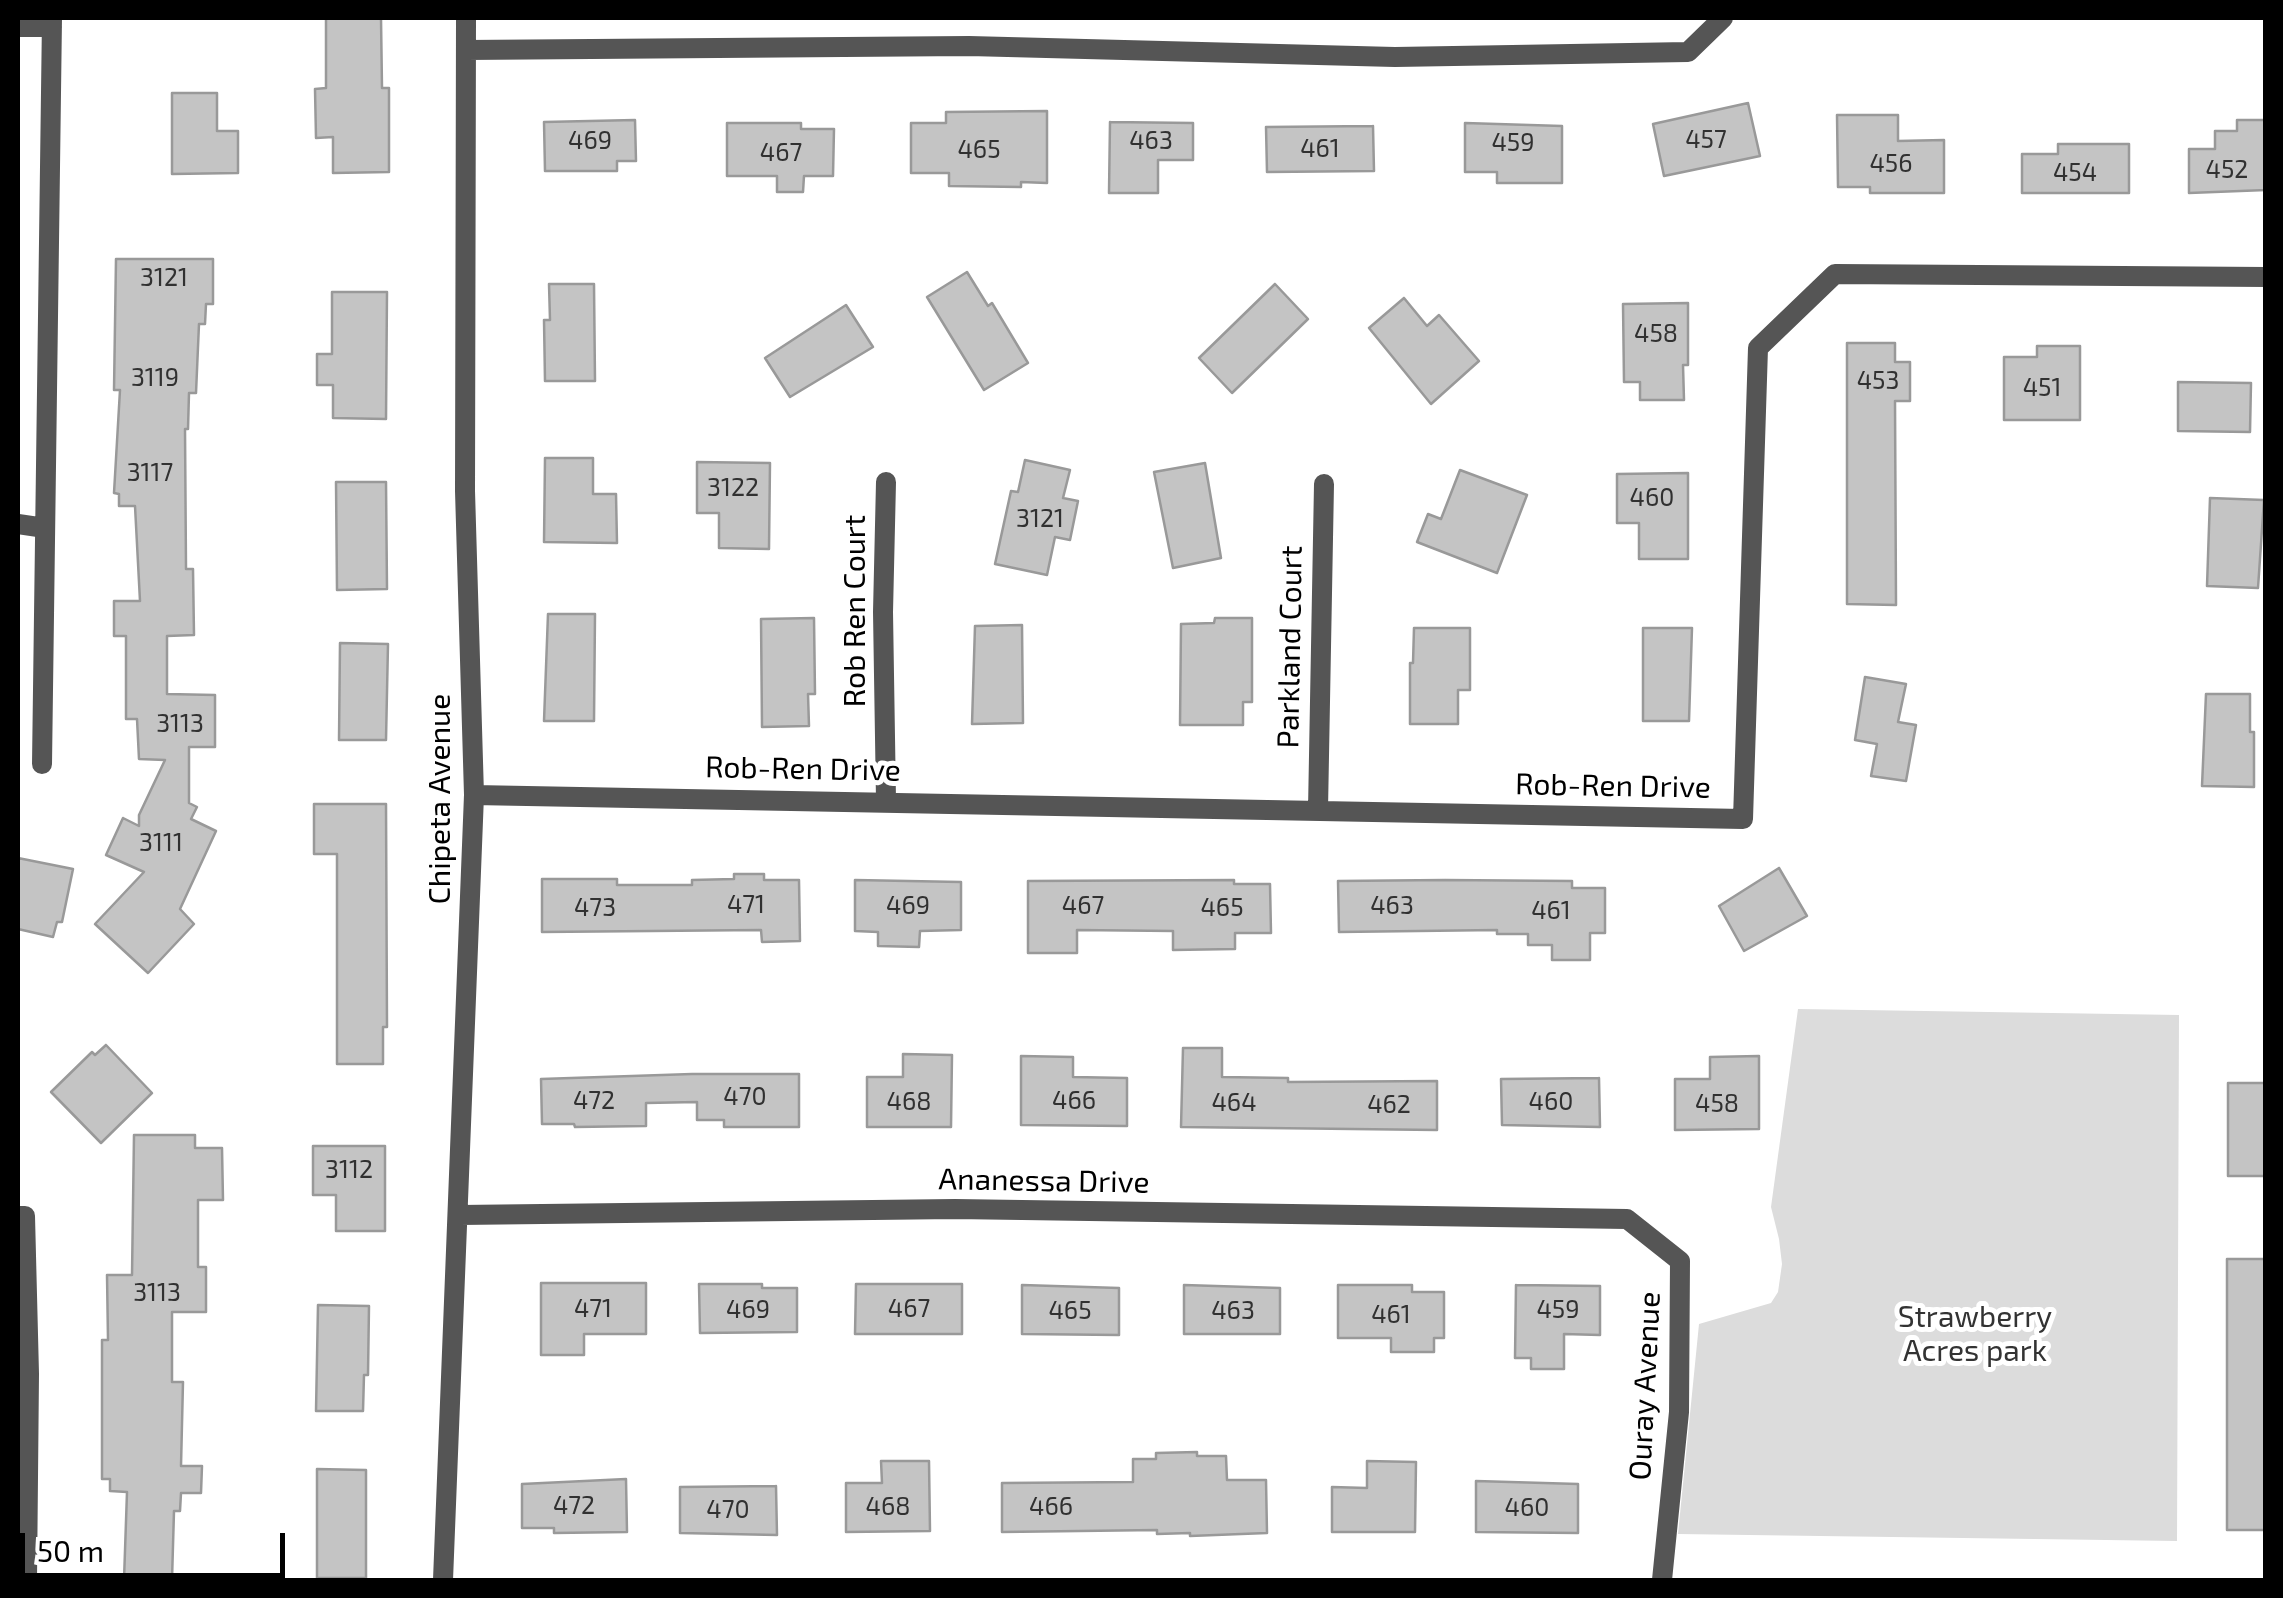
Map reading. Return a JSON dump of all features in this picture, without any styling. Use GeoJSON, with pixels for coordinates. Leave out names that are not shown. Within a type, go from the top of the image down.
{"type":"FeatureCollection","features":[{"type":"Feature","properties":{"kind":"street","name":"Chipeta Avenue"},"geometry":{"type":"LineString","coordinates":[[443,1580],[474,795],[465,491],[466,18]]}},
{"type":"Feature","properties":{"kind":"street"},"geometry":{"type":"LineString","coordinates":[[466,50],[969,46],[1395,57],[1688,52],[1723,18]]}},
{"type":"Feature","properties":{"kind":"street"},"geometry":{"type":"LineString","coordinates":[[18,27],[52,22],[42,764]]}},
{"type":"Feature","properties":{"kind":"street","name":"Rob-Ren Drive"},"geometry":{"type":"LineString","coordinates":[[474,795],[1743,819],[1758,348],[1835,274],[2266,277]]}},
{"type":"Feature","properties":{"kind":"street","name":"Rob Ren Court"},"geometry":{"type":"LineString","coordinates":[[886,482],[886,800]]}},
{"type":"Feature","properties":{"kind":"street","name":"Parkland Court"},"geometry":{"type":"LineString","coordinates":[[1318,810],[1324,484]]}},
{"type":"Feature","properties":{"kind":"street"},"geometry":{"type":"LineString","coordinates":[[18,524],[44,528]]}},
{"type":"Feature","properties":{"kind":"street","name":"Ananessa Drive"},"geometry":{"type":"LineString","coordinates":[[460,1216],[955,1210],[1628,1219]]}},
{"type":"Feature","properties":{"kind":"street"},"geometry":{"type":"LineString","coordinates":[[21,1216],[29,1374],[27,1580]]}},
{"type":"Feature","properties":{"kind":"street","name":"Ouray Avenue"},"geometry":{"type":"LineString","coordinates":[[1628,1219],[1680,1261],[1679,1412],[1662,1580]]}},
{"type":"Feature","properties":{"kind":"green space","name":"Strawberry Acres park"},"geometry":{"type":"Polygon","coordinates":[[[1798,1009],[2179,1015],[2177,1541],[1678,1534],[1699,1324],[1771,1303],[1778,1292],[1782,1264],[1771,1207],[1798,1009]]]}},
{"type":"Feature","properties":{"kind":"building"},"geometry":{"type":"Polygon","coordinates":[[[326,18],[381,18],[382,88],[389,88],[389,172],[333,173],[333,137],[316,138],[315,89],[326,88],[326,18]]]}},
{"type":"Feature","properties":{"kind":"building"},"geometry":{"type":"Polygon","coordinates":[[[172,93],[217,93],[217,131],[238,131],[238,173],[172,174],[172,93]]]}},
{"type":"Feature","properties":{"kind":"building"},"geometry":{"type":"Polygon","coordinates":[[[1748,103],[1760,156],[1664,176],[1653,124],[1748,103]]]}},
{"type":"Feature","properties":{"kind":"building"},"geometry":{"type":"Polygon","coordinates":[[[1047,111],[1047,183],[1021,182],[1021,187],[949,186],[949,173],[911,173],[911,123],[946,123],[946,112],[1047,111]]]}},
{"type":"Feature","properties":{"kind":"building"},"geometry":{"type":"Polygon","coordinates":[[[1837,115],[1898,115],[1898,141],[1944,140],[1944,193],[1870,193],[1870,187],[1838,187],[1837,115]]]}},
{"type":"Feature","properties":{"kind":"building"},"geometry":{"type":"Polygon","coordinates":[[[635,120],[636,161],[617,161],[617,171],[545,171],[544,122],[635,120]]]}},
{"type":"Feature","properties":{"kind":"building"},"geometry":{"type":"Polygon","coordinates":[[[2237,120],[2266,120],[2266,190],[2189,193],[2189,149],[2215,149],[2215,131],[2237,131],[2237,120]]]}},
{"type":"Feature","properties":{"kind":"building"},"geometry":{"type":"Polygon","coordinates":[[[1110,122],[1193,123],[1193,160],[1158,160],[1158,193],[1109,193],[1110,122]]]}},
{"type":"Feature","properties":{"kind":"building"},"geometry":{"type":"Polygon","coordinates":[[[727,123],[801,123],[801,129],[834,129],[833,176],[804,176],[803,192],[777,192],[777,176],[727,176],[727,123]]]}},
{"type":"Feature","properties":{"kind":"building"},"geometry":{"type":"Polygon","coordinates":[[[1465,123],[1562,126],[1562,183],[1497,183],[1497,172],[1465,172],[1465,123]]]}},
{"type":"Feature","properties":{"kind":"building"},"geometry":{"type":"Polygon","coordinates":[[[1373,126],[1374,171],[1267,172],[1266,127],[1373,126]]]}},
{"type":"Feature","properties":{"kind":"building"},"geometry":{"type":"Polygon","coordinates":[[[2058,144],[2129,144],[2129,193],[2022,193],[2022,154],[2058,154],[2058,144]]]}},
{"type":"Feature","properties":{"kind":"building"},"geometry":{"type":"Polygon","coordinates":[[[116,259],[213,259],[213,304],[206,304],[205,324],[199,324],[196,393],[189,393],[185,429],[186,569],[193,569],[194,635],[167,636],[167,694],[215,695],[215,747],[189,747],[189,803],[197,807],[191,819],[216,831],[180,909],[194,924],[148,973],[95,924],[144,872],[106,855],[123,818],[139,826],[139,815],[165,760],[139,759],[137,719],[126,719],[126,636],[114,636],[114,601],[140,601],[135,506],[119,506],[119,494],[114,493],[120,390],[114,390],[116,259]]]}},
{"type":"Feature","properties":{"kind":"building"},"geometry":{"type":"Polygon","coordinates":[[[967,272],[988,306],[992,303],[1028,363],[984,390],[927,297],[967,272]]]}},
{"type":"Feature","properties":{"kind":"building"},"geometry":{"type":"Polygon","coordinates":[[[549,284],[594,284],[595,381],[545,381],[544,320],[550,320],[549,284]]]}},
{"type":"Feature","properties":{"kind":"building"},"geometry":{"type":"Polygon","coordinates":[[[1275,284],[1308,319],[1232,393],[1199,358],[1275,284]]]}},
{"type":"Feature","properties":{"kind":"building"},"geometry":{"type":"Polygon","coordinates":[[[332,292],[387,292],[386,419],[333,418],[333,385],[317,385],[317,354],[332,354],[332,292]]]}},
{"type":"Feature","properties":{"kind":"building"},"geometry":{"type":"Polygon","coordinates":[[[1404,298],[1427,326],[1439,315],[1479,361],[1431,404],[1369,328],[1404,298]]]}},
{"type":"Feature","properties":{"kind":"building"},"geometry":{"type":"Polygon","coordinates":[[[1688,303],[1684,400],[1640,400],[1640,382],[1624,382],[1623,304],[1688,303]]]}},
{"type":"Feature","properties":{"kind":"building"},"geometry":{"type":"Polygon","coordinates":[[[846,305],[873,347],[790,397],[765,358],[846,305]]]}},
{"type":"Feature","properties":{"kind":"building"},"geometry":{"type":"Polygon","coordinates":[[[1847,343],[1895,343],[1895,362],[1910,362],[1910,401],[1895,401],[1896,605],[1847,604],[1847,343]]]}},
{"type":"Feature","properties":{"kind":"building"},"geometry":{"type":"Polygon","coordinates":[[[2037,346],[2080,346],[2080,420],[2004,420],[2004,357],[2037,357],[2037,346]]]}},
{"type":"Feature","properties":{"kind":"building"},"geometry":{"type":"Polygon","coordinates":[[[2178,382],[2251,383],[2250,432],[2178,431],[2178,382]]]}},
{"type":"Feature","properties":{"kind":"building"},"geometry":{"type":"Polygon","coordinates":[[[545,458],[593,458],[593,494],[616,494],[617,543],[544,542],[545,458]]]}},
{"type":"Feature","properties":{"kind":"building"},"geometry":{"type":"Polygon","coordinates":[[[1025,460],[1070,470],[1063,498],[1078,501],[1070,540],[1055,537],[1047,575],[995,564],[1011,491],[1018,492],[1025,460]]]}},
{"type":"Feature","properties":{"kind":"building"},"geometry":{"type":"Polygon","coordinates":[[[697,462],[770,463],[769,549],[719,548],[719,513],[697,513],[697,462]]]}},
{"type":"Feature","properties":{"kind":"building"},"geometry":{"type":"Polygon","coordinates":[[[1205,463],[1221,558],[1173,568],[1154,472],[1205,463]]]}},
{"type":"Feature","properties":{"kind":"building"},"geometry":{"type":"Polygon","coordinates":[[[1460,470],[1527,495],[1497,573],[1417,542],[1428,514],[1441,519],[1460,470]]]}},
{"type":"Feature","properties":{"kind":"building"},"geometry":{"type":"Polygon","coordinates":[[[1688,473],[1688,559],[1639,559],[1639,523],[1617,523],[1617,474],[1688,473]]]}},
{"type":"Feature","properties":{"kind":"building"},"geometry":{"type":"Polygon","coordinates":[[[336,482],[386,482],[387,589],[337,590],[336,482]]]}},
{"type":"Feature","properties":{"kind":"building"},"geometry":{"type":"Polygon","coordinates":[[[2210,498],[2264,500],[2258,588],[2207,586],[2210,498]]]}},
{"type":"Feature","properties":{"kind":"building"},"geometry":{"type":"Polygon","coordinates":[[[548,614],[595,614],[594,721],[544,721],[548,614]]]}},
{"type":"Feature","properties":{"kind":"building"},"geometry":{"type":"Polygon","coordinates":[[[814,618],[815,694],[808,694],[809,726],[762,727],[761,619],[814,618]]]}},
{"type":"Feature","properties":{"kind":"building"},"geometry":{"type":"Polygon","coordinates":[[[1215,618],[1252,618],[1252,702],[1243,702],[1243,725],[1180,725],[1181,624],[1214,623],[1215,618]]]}},
{"type":"Feature","properties":{"kind":"building"},"geometry":{"type":"Polygon","coordinates":[[[1022,625],[1023,723],[972,724],[975,626],[1022,625]]]}},
{"type":"Feature","properties":{"kind":"building"},"geometry":{"type":"Polygon","coordinates":[[[1414,628],[1470,628],[1470,690],[1458,690],[1458,724],[1410,724],[1414,628]]]}},
{"type":"Feature","properties":{"kind":"building"},"geometry":{"type":"Polygon","coordinates":[[[1643,628],[1692,628],[1689,721],[1643,721],[1643,628]]]}},
{"type":"Feature","properties":{"kind":"building"},"geometry":{"type":"Polygon","coordinates":[[[340,643],[388,644],[386,740],[339,740],[340,643]]]}},
{"type":"Feature","properties":{"kind":"building"},"geometry":{"type":"Polygon","coordinates":[[[1865,677],[1906,684],[1898,722],[1916,725],[1906,781],[1871,776],[1877,744],[1855,740],[1865,677]]]}},
{"type":"Feature","properties":{"kind":"building"},"geometry":{"type":"Polygon","coordinates":[[[2206,694],[2250,694],[2254,787],[2202,786],[2206,694]]]}},
{"type":"Feature","properties":{"kind":"building"},"geometry":{"type":"Polygon","coordinates":[[[314,804],[386,804],[387,1027],[383,1027],[383,1064],[337,1064],[337,854],[314,854],[314,804]]]}},
{"type":"Feature","properties":{"kind":"building"},"geometry":{"type":"Polygon","coordinates":[[[18,858],[73,869],[62,922],[57,922],[53,937],[18,929],[18,858]]]}},
{"type":"Feature","properties":{"kind":"building"},"geometry":{"type":"Polygon","coordinates":[[[1779,868],[1807,916],[1744,951],[1719,906],[1779,868]]]}},
{"type":"Feature","properties":{"kind":"building"},"geometry":{"type":"Polygon","coordinates":[[[734,874],[764,874],[764,880],[799,880],[800,941],[762,942],[761,930],[542,932],[542,879],[692,885],[692,880],[734,879],[734,874]]]}},
{"type":"Feature","properties":{"kind":"building"},"geometry":{"type":"Polygon","coordinates":[[[855,880],[961,882],[961,930],[920,931],[919,947],[878,946],[878,932],[855,931],[855,880]]]}},
{"type":"Feature","properties":{"kind":"building"},"geometry":{"type":"Polygon","coordinates":[[[1234,880],[1234,884],[1270,884],[1271,933],[1235,933],[1235,949],[1173,950],[1173,931],[1077,930],[1077,953],[1028,953],[1028,881],[1234,880]]]}},
{"type":"Feature","properties":{"kind":"building"},"geometry":{"type":"Polygon","coordinates":[[[1338,881],[1572,881],[1572,888],[1605,888],[1605,933],[1590,933],[1590,960],[1552,960],[1552,945],[1528,945],[1528,934],[1497,934],[1497,930],[1339,932],[1338,881]]]}},
{"type":"Feature","properties":{"kind":"building"},"geometry":{"type":"Polygon","coordinates":[[[106,1045],[152,1093],[101,1143],[51,1092],[92,1052],[95,1055],[106,1045]]]}},
{"type":"Feature","properties":{"kind":"building"},"geometry":{"type":"Polygon","coordinates":[[[1183,1048],[1222,1048],[1222,1077],[1288,1078],[1288,1082],[1437,1081],[1437,1130],[1181,1127],[1183,1048]]]}},
{"type":"Feature","properties":{"kind":"building"},"geometry":{"type":"Polygon","coordinates":[[[903,1054],[952,1055],[951,1127],[867,1127],[867,1077],[903,1077],[903,1054]]]}},
{"type":"Feature","properties":{"kind":"building"},"geometry":{"type":"Polygon","coordinates":[[[1021,1056],[1073,1057],[1073,1077],[1127,1078],[1127,1126],[1021,1125],[1021,1056]]]}},
{"type":"Feature","properties":{"kind":"building"},"geometry":{"type":"Polygon","coordinates":[[[1759,1056],[1759,1129],[1675,1130],[1675,1079],[1710,1079],[1710,1057],[1759,1056]]]}},
{"type":"Feature","properties":{"kind":"building"},"geometry":{"type":"Polygon","coordinates":[[[799,1074],[799,1127],[724,1127],[724,1120],[697,1120],[697,1102],[646,1103],[646,1126],[542,1124],[541,1079],[799,1074]]]}},
{"type":"Feature","properties":{"kind":"building"},"geometry":{"type":"Polygon","coordinates":[[[1599,1078],[1600,1127],[1502,1125],[1501,1079],[1599,1078]]]}},
{"type":"Feature","properties":{"kind":"building"},"geometry":{"type":"Polygon","coordinates":[[[2228,1083],[2266,1083],[2266,1176],[2228,1176],[2228,1083]]]}},
{"type":"Feature","properties":{"kind":"building"},"geometry":{"type":"Polygon","coordinates":[[[134,1135],[195,1135],[195,1148],[222,1148],[223,1200],[198,1200],[198,1267],[206,1267],[206,1312],[172,1312],[172,1382],[183,1382],[181,1466],[202,1466],[201,1493],[181,1493],[180,1511],[174,1511],[172,1580],[124,1580],[127,1492],[110,1491],[110,1479],[102,1479],[102,1340],[108,1340],[107,1275],[132,1275],[134,1135]]]}},
{"type":"Feature","properties":{"kind":"building"},"geometry":{"type":"Polygon","coordinates":[[[313,1146],[385,1146],[385,1231],[336,1231],[336,1195],[313,1195],[313,1146]]]}},
{"type":"Feature","properties":{"kind":"building"},"geometry":{"type":"Polygon","coordinates":[[[2227,1259],[2266,1259],[2266,1530],[2227,1530],[2227,1259]]]}},
{"type":"Feature","properties":{"kind":"building"},"geometry":{"type":"Polygon","coordinates":[[[541,1283],[646,1283],[646,1334],[584,1334],[584,1355],[541,1355],[541,1283]]]}},
{"type":"Feature","properties":{"kind":"building"},"geometry":{"type":"Polygon","coordinates":[[[699,1284],[797,1288],[797,1332],[700,1333],[699,1284]]]}},
{"type":"Feature","properties":{"kind":"building"},"geometry":{"type":"Polygon","coordinates":[[[856,1284],[962,1284],[962,1334],[855,1334],[856,1284]]]}},
{"type":"Feature","properties":{"kind":"building"},"geometry":{"type":"Polygon","coordinates":[[[1022,1285],[1119,1288],[1119,1335],[1022,1334],[1022,1285]]]}},
{"type":"Feature","properties":{"kind":"building"},"geometry":{"type":"Polygon","coordinates":[[[1184,1285],[1280,1288],[1280,1334],[1184,1334],[1184,1285]]]}},
{"type":"Feature","properties":{"kind":"building"},"geometry":{"type":"Polygon","coordinates":[[[1338,1285],[1412,1285],[1412,1292],[1444,1292],[1444,1338],[1434,1338],[1434,1352],[1391,1352],[1391,1338],[1338,1338],[1338,1285]]]}},
{"type":"Feature","properties":{"kind":"building"},"geometry":{"type":"Polygon","coordinates":[[[1516,1285],[1600,1286],[1600,1335],[1564,1334],[1564,1369],[1531,1369],[1531,1358],[1515,1358],[1516,1285]]]}},
{"type":"Feature","properties":{"kind":"building"},"geometry":{"type":"Polygon","coordinates":[[[318,1305],[369,1306],[363,1411],[316,1411],[318,1305]]]}},
{"type":"Feature","properties":{"kind":"building"},"geometry":{"type":"Polygon","coordinates":[[[1197,1452],[1197,1456],[1226,1456],[1227,1480],[1266,1480],[1267,1533],[1190,1536],[1157,1534],[1157,1530],[1002,1532],[1002,1483],[1133,1482],[1133,1459],[1156,1459],[1156,1453],[1197,1452]]]}},
{"type":"Feature","properties":{"kind":"building"},"geometry":{"type":"Polygon","coordinates":[[[881,1461],[929,1461],[930,1531],[846,1532],[846,1483],[882,1483],[881,1461]]]}},
{"type":"Feature","properties":{"kind":"building"},"geometry":{"type":"Polygon","coordinates":[[[1367,1461],[1416,1462],[1415,1532],[1332,1532],[1332,1487],[1367,1488],[1367,1461]]]}},
{"type":"Feature","properties":{"kind":"building"},"geometry":{"type":"Polygon","coordinates":[[[317,1469],[366,1470],[366,1578],[317,1578],[317,1469]]]}},
{"type":"Feature","properties":{"kind":"building"},"geometry":{"type":"Polygon","coordinates":[[[626,1479],[627,1532],[554,1533],[554,1528],[522,1528],[522,1484],[626,1479]]]}},
{"type":"Feature","properties":{"kind":"building"},"geometry":{"type":"Polygon","coordinates":[[[1476,1481],[1578,1484],[1578,1533],[1476,1532],[1476,1481]]]}},
{"type":"Feature","properties":{"kind":"building"},"geometry":{"type":"Polygon","coordinates":[[[776,1486],[777,1535],[680,1533],[680,1487],[776,1486]]]}}]}
